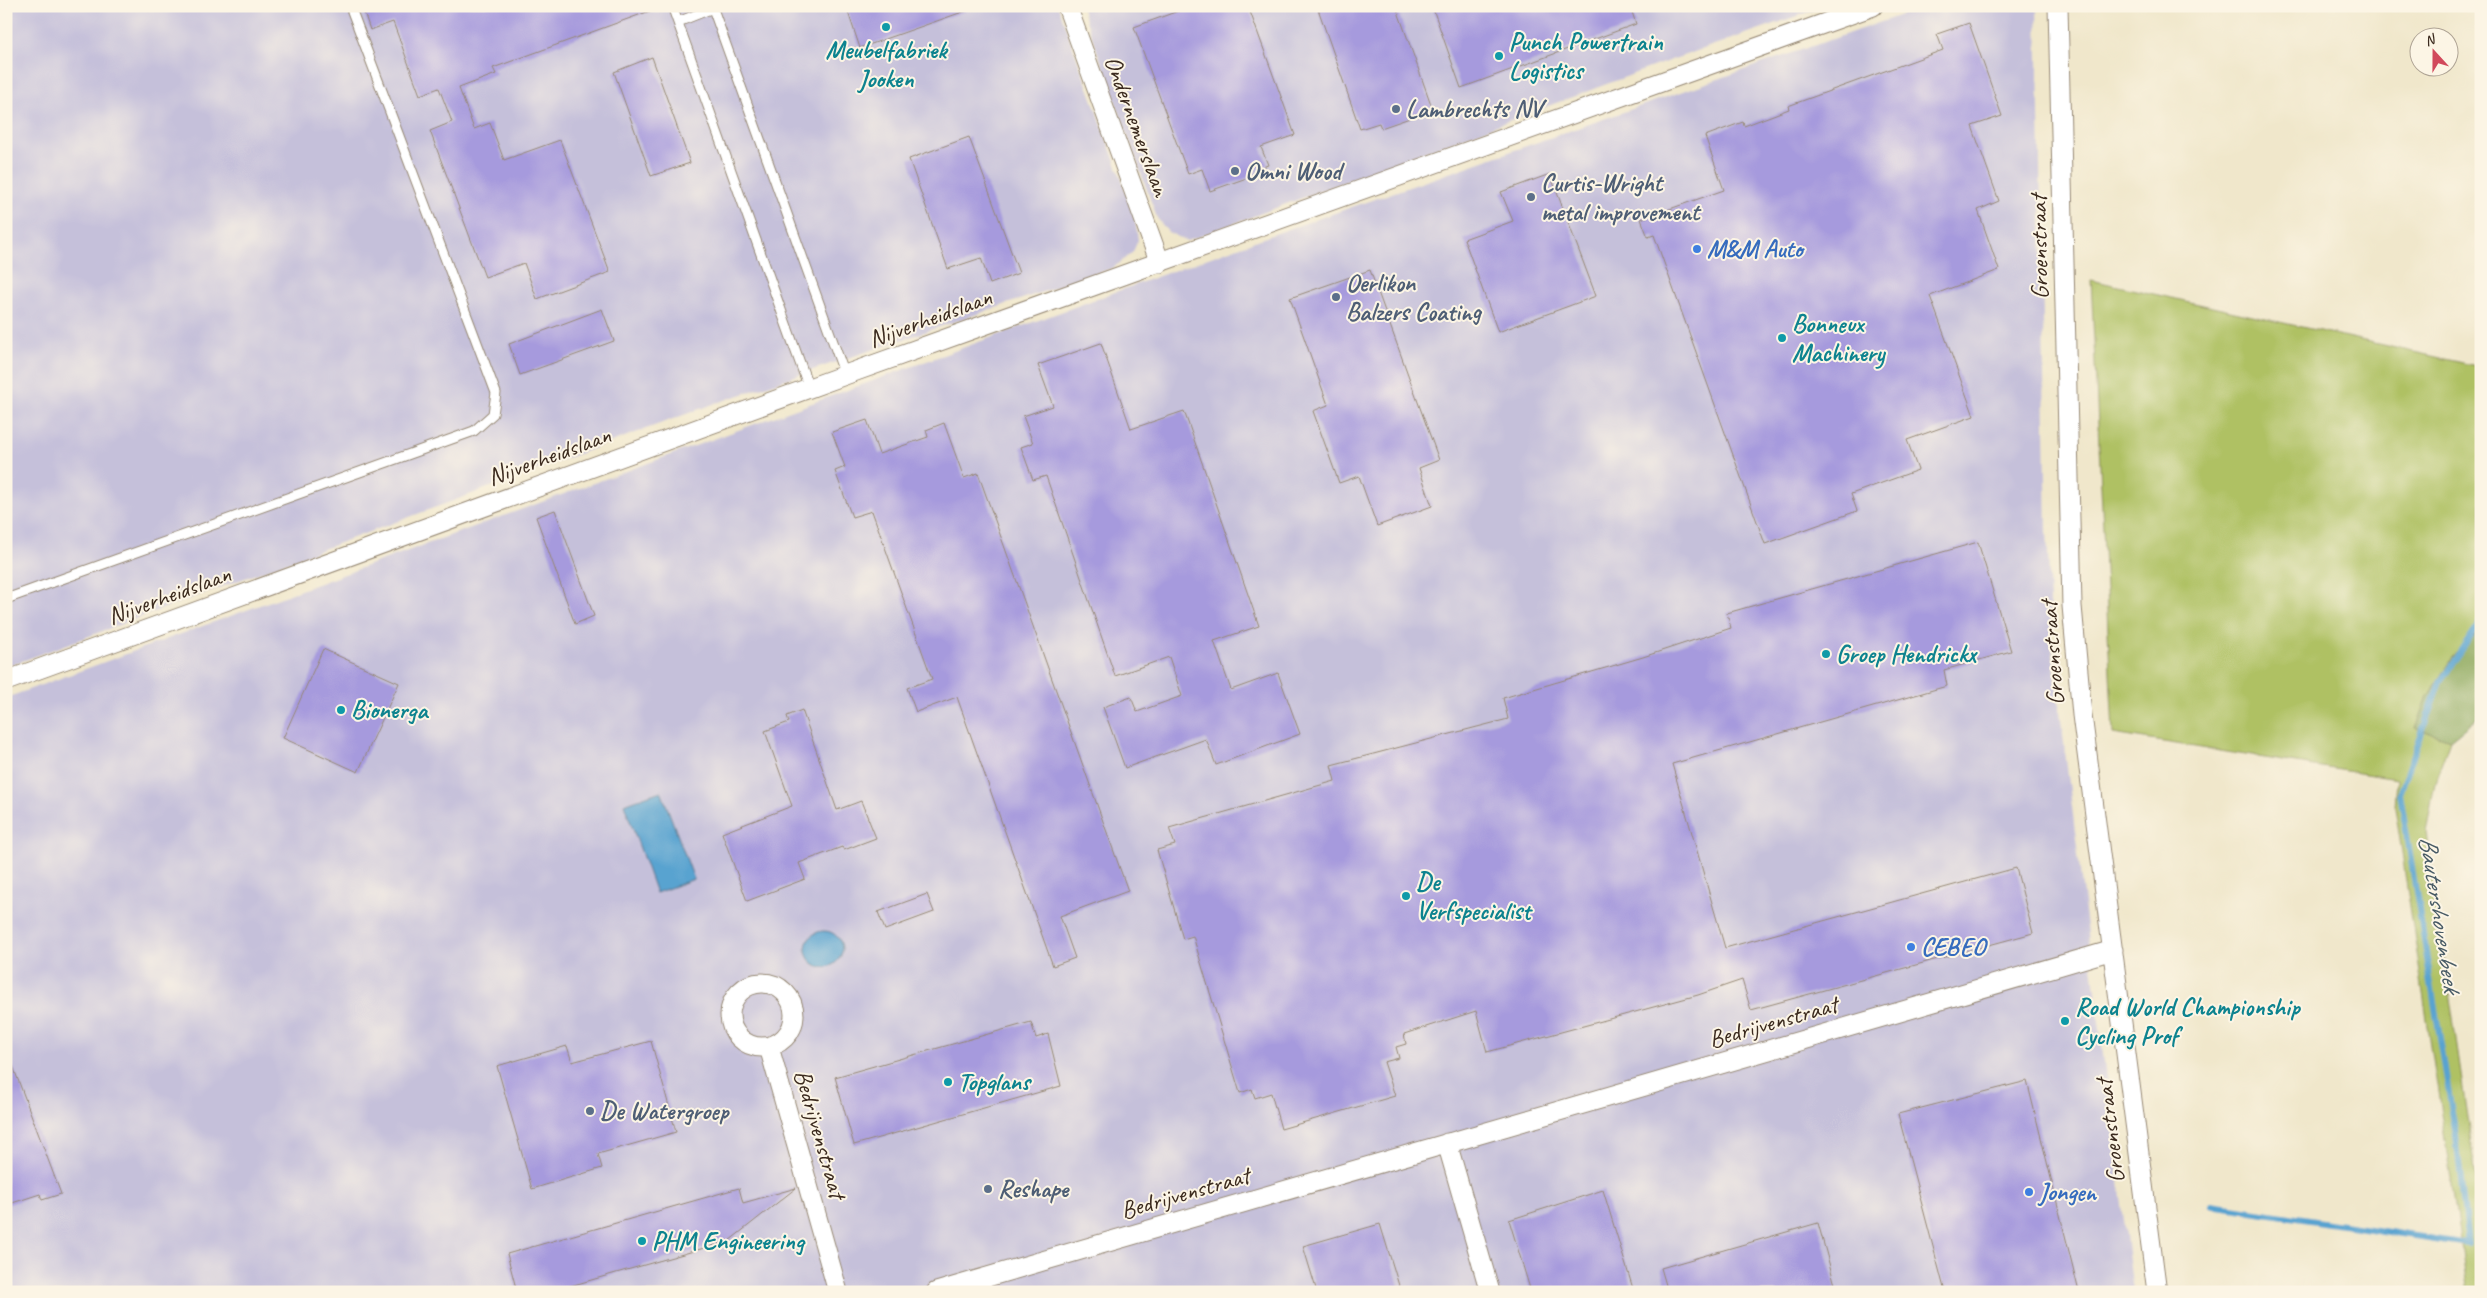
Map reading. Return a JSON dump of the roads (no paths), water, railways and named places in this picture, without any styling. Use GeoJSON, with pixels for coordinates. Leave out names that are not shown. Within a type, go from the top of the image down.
{"type":"FeatureCollection","features":[{"type":"Feature","properties":{"kind":"street","name":"Ondernemerslaan"},"geometry":{"type":"LineString","coordinates":[[1067,6],[1160,263]]}},
{"type":"Feature","properties":{"kind":"street","name":"Nijverheidslaan"},"geometry":{"type":"LineString","coordinates":[[6,681],[809,388],[1873,6]]}},
{"type":"Feature","properties":{"kind":"street","name":"Groenstraat"},"geometry":{"type":"LineString","coordinates":[[2058,6],[2072,606],[2083,724],[2156,1292]]}},
{"type":"Feature","properties":{"kind":"street","name":"Bedrijvenstraat"},"geometry":{"type":"LineString","coordinates":[[936,1292],[2113,950]]}},
{"type":"Feature","properties":{"kind":"street","name":"Bedrijvenstraat"},"geometry":{"type":"LineString","coordinates":[[769,1047],[838,1292]]}},
{"type":"Feature","properties":{"kind":"street"},"geometry":{"type":"LineString","coordinates":[[1447,1143],[1490,1292]]}},
{"type":"Feature","properties":{"kind":"lane"},"geometry":{"type":"LineString","coordinates":[[6,599],[474,431],[493,414],[496,393],[350,6]]}},
{"type":"Feature","properties":{"kind":"lane"},"geometry":{"type":"LineString","coordinates":[[672,6],[809,388]]}},
{"type":"Feature","properties":{"kind":"lane"},"geometry":{"type":"LineString","coordinates":[[678,22],[713,7],[846,375]]}},
{"type":"Feature","properties":{"kind":"water"},"geometry":{"type":"Polygon","coordinates":[[[661,791],[694,879],[656,893],[624,804],[661,791]]]}},
{"type":"Feature","properties":{"kind":"water"},"geometry":{"type":"Polygon","coordinates":[[[824,931],[831,932],[837,936],[841,942],[841,956],[837,962],[831,966],[824,967],[817,966],[811,962],[807,956],[806,949],[807,942],[811,936],[817,932],[824,931]]]}},
{"type":"Feature","properties":{"kind":"waterway","name":"Bautershovenbeek"},"geometry":{"type":"LineString","coordinates":[[2211,1205],[2468,1244],[2456,1136],[2400,793],[2440,682],[2476,629],[2481,618]]}},
{"type":"Feature","properties":{"kind":"place","name":"Meubelfabriek Jooken"},"geometry":{"type":"Point","coordinates":[886,27]}},
{"type":"Feature","properties":{"kind":"place","name":"Punch Powertrain Logistics"},"geometry":{"type":"Point","coordinates":[1499,56]}},
{"type":"Feature","properties":{"kind":"place","name":"Lambrechts NV"},"geometry":{"type":"Point","coordinates":[1396,109]}},
{"type":"Feature","properties":{"kind":"place","name":"Omni Wood"},"geometry":{"type":"Point","coordinates":[1235,171]}},
{"type":"Feature","properties":{"kind":"place","name":"Curtis-Wright metal improvement"},"geometry":{"type":"Point","coordinates":[1531,197]}},
{"type":"Feature","properties":{"kind":"place","name":"M&M Auto"},"geometry":{"type":"Point","coordinates":[1697,249]}},
{"type":"Feature","properties":{"kind":"place","name":"Oerlikon Balzers Coating"},"geometry":{"type":"Point","coordinates":[1336,297]}},
{"type":"Feature","properties":{"kind":"place","name":"Bonneux Machinery"},"geometry":{"type":"Point","coordinates":[1782,338]}},
{"type":"Feature","properties":{"kind":"place","name":"Groep Hendrickx"},"geometry":{"type":"Point","coordinates":[1826,654]}},
{"type":"Feature","properties":{"kind":"place","name":"Bionerga"},"geometry":{"type":"Point","coordinates":[341,710]}},
{"type":"Feature","properties":{"kind":"place","name":"De Verfspecialist"},"geometry":{"type":"Point","coordinates":[1406,896]}},
{"type":"Feature","properties":{"kind":"place","name":"CEBEO"},"geometry":{"type":"Point","coordinates":[1911,947]}},
{"type":"Feature","properties":{"kind":"place","name":"Road World Championship Cycling Prof"},"geometry":{"type":"Point","coordinates":[2065,1021]}},
{"type":"Feature","properties":{"kind":"place","name":"Topglans"},"geometry":{"type":"Point","coordinates":[948,1082]}},
{"type":"Feature","properties":{"kind":"place","name":"De Watergroep"},"geometry":{"type":"Point","coordinates":[590,1111]}},
{"type":"Feature","properties":{"kind":"place","name":"Reshape"},"geometry":{"type":"Point","coordinates":[988,1189]}},
{"type":"Feature","properties":{"kind":"place","name":"Jongen"},"geometry":{"type":"Point","coordinates":[2029,1192]}},
{"type":"Feature","properties":{"kind":"place","name":"PHM Engineering"},"geometry":{"type":"Point","coordinates":[642,1241]}}]}
